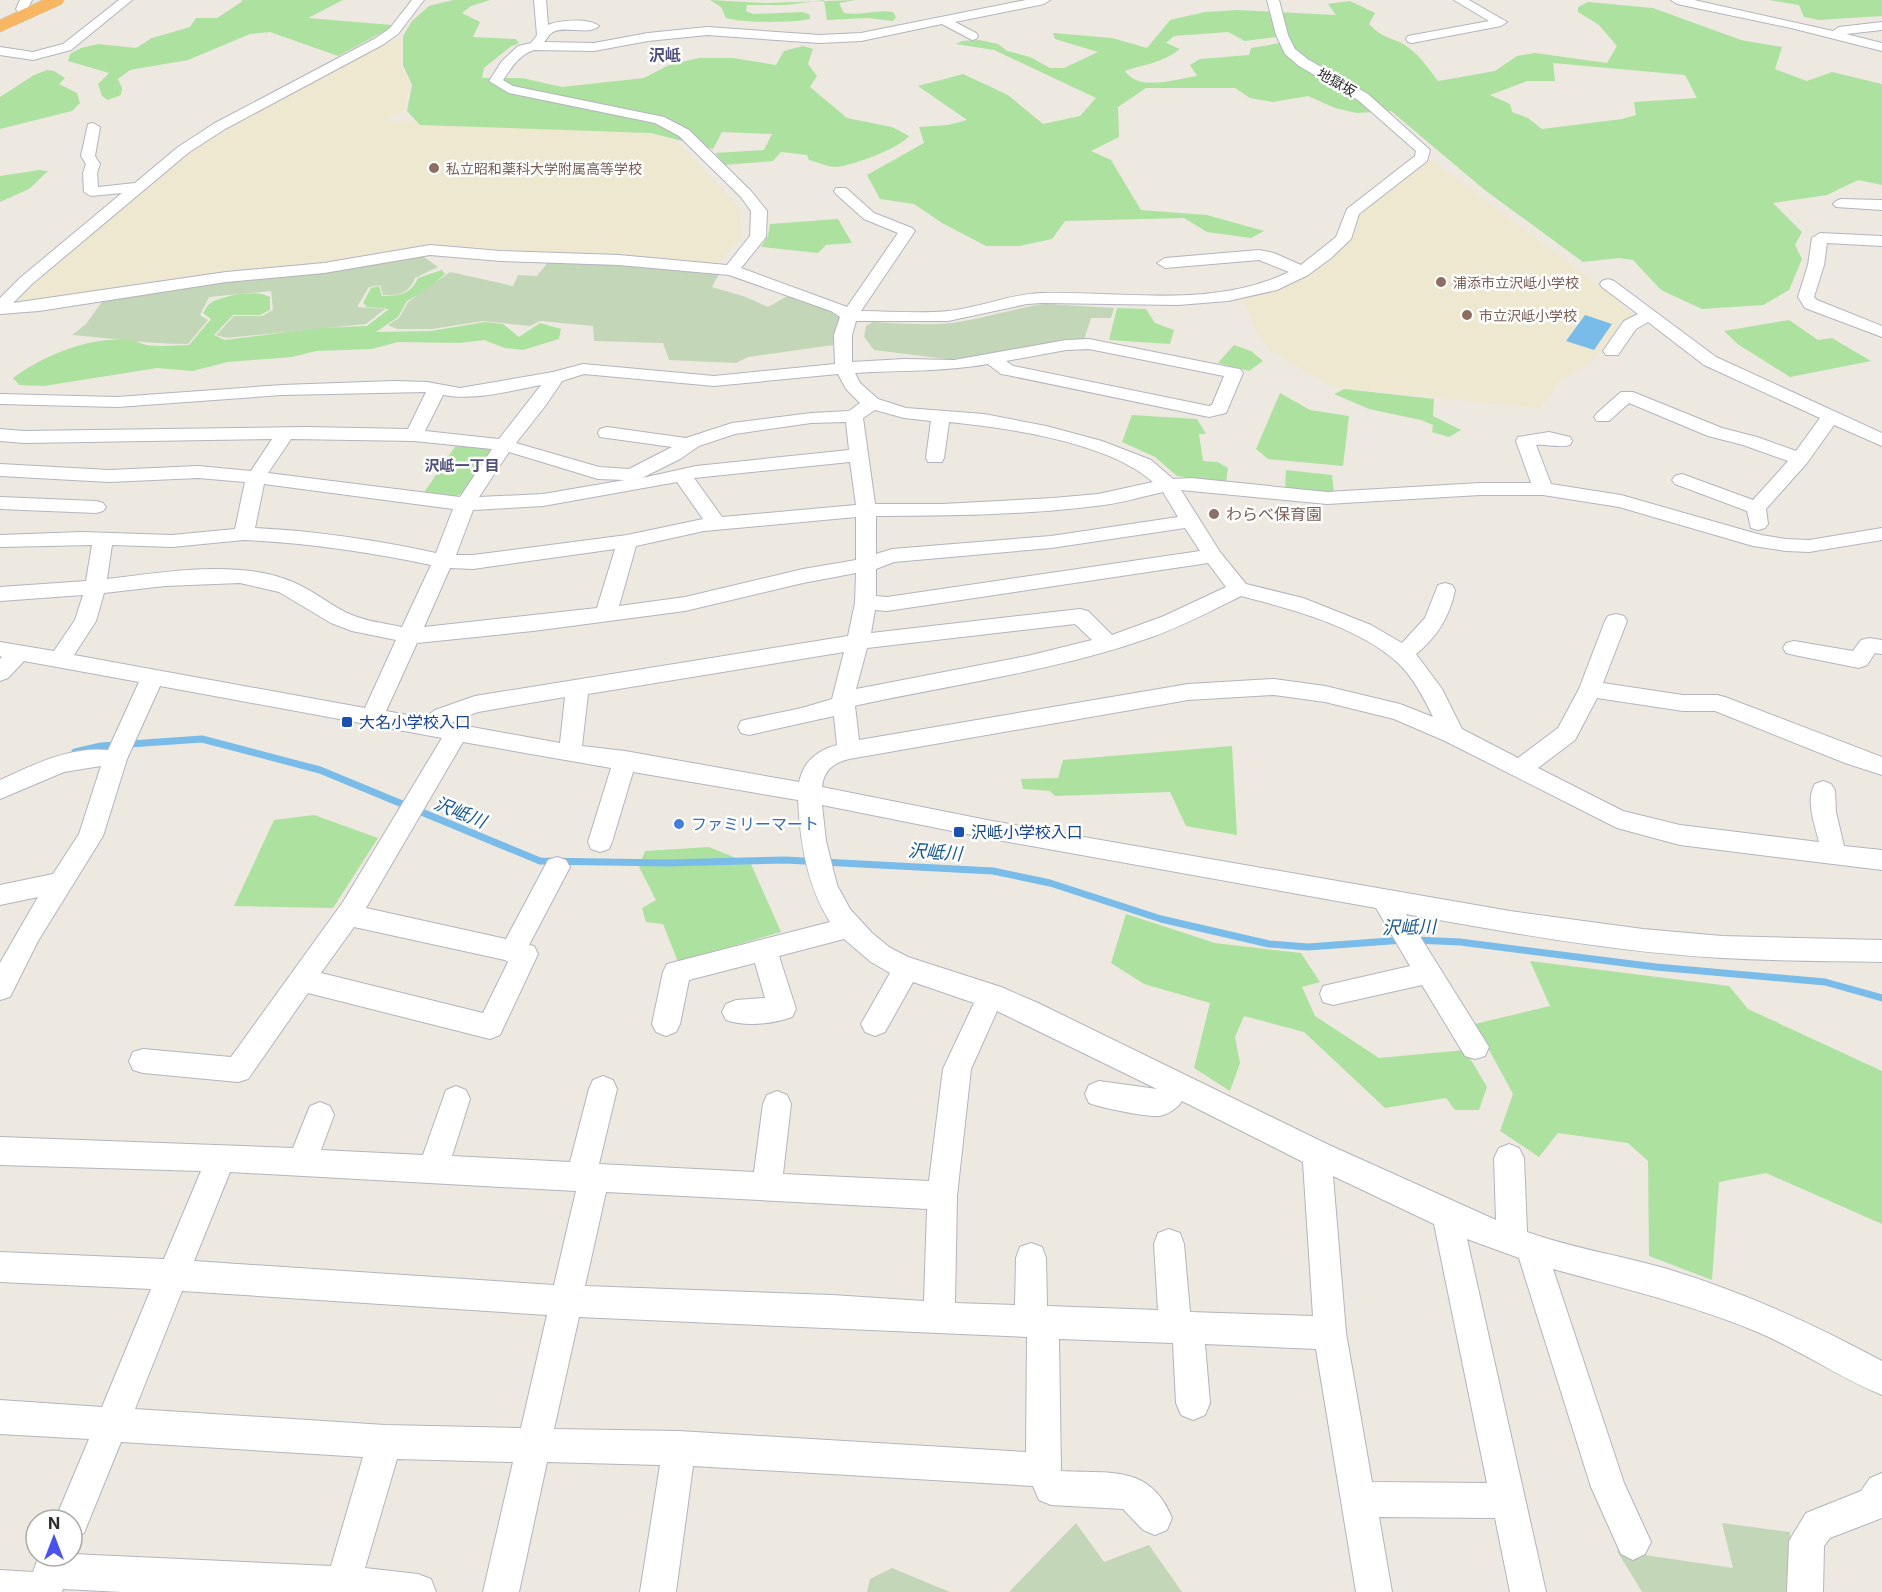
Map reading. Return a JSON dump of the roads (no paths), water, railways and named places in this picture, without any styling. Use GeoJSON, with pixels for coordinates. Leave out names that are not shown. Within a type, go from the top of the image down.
{"type":"FeatureCollection","features":[{"type":"Feature","properties":{"kind":"highway"},"geometry":{"type":"LineString","coordinates":[[0,20],[24,5],[42,0]]}},
{"type":"Feature","properties":{"kind":"highway"},"geometry":{"type":"LineString","coordinates":[[0,27],[56,0]]}},
{"type":"Feature","properties":{"kind":"street"},"geometry":{"type":"LineString","coordinates":[[0,51],[33,57],[66,47],[126,0]]}},
{"type":"Feature","properties":{"kind":"street"},"geometry":{"type":"LineString","coordinates":[[0,308],[26,281],[183,150],[220,126],[380,41],[394,31],[418,0]]}},
{"type":"Feature","properties":{"kind":"street"},"geometry":{"type":"LineString","coordinates":[[534,46],[543,36],[540,0]]}},
{"type":"Feature","properties":{"kind":"street"},"geometry":{"type":"LineString","coordinates":[[731,270],[758,237],[759,211],[747,194],[684,133],[659,120],[509,89],[496,81],[507,64],[523,49],[534,46],[594,47],[648,37],[707,31],[820,39],[861,38],[1044,0]]}},
{"type":"Feature","properties":{"kind":"street","name":"地獄坂"},"geometry":{"type":"LineString","coordinates":[[1273,0],[1282,35],[1290,51],[1319,72],[1363,97],[1423,150],[1422,158],[1352,212],[1343,239],[1302,272]]}},
{"type":"Feature","properties":{"kind":"street"},"geometry":{"type":"LineString","coordinates":[[1412,39],[1501,22],[1460,0]]}},
{"type":"Feature","properties":{"kind":"street"},"geometry":{"type":"LineString","coordinates":[[1677,0],[1882,47]]}},
{"type":"Feature","properties":{"kind":"street"},"geometry":{"type":"LineString","coordinates":[[945,21],[972,36]]}},
{"type":"Feature","properties":{"kind":"street"},"geometry":{"type":"LineString","coordinates":[[543,32],[560,25],[593,26]]}},
{"type":"Feature","properties":{"kind":"street"},"geometry":{"type":"LineString","coordinates":[[1825,33],[1882,26]]}},
{"type":"Feature","properties":{"kind":"street"},"geometry":{"type":"LineString","coordinates":[[93,127],[88,156],[93,164],[90,173],[91,192],[137,187]]}},
{"type":"Feature","properties":{"kind":"street"},"geometry":{"type":"LineString","coordinates":[[841,191],[869,216],[907,231],[849,316],[842,347],[844,368],[852,385],[872,403],[904,413],[1010,424],[1095,445],[1143,464],[1168,485],[1213,556],[1239,589],[1296,603],[1363,630],[1391,645],[1402,654],[1434,695],[1454,735]]}},
{"type":"Feature","properties":{"kind":"street"},"geometry":{"type":"LineString","coordinates":[[1841,204],[1882,205]]}},
{"type":"Feature","properties":{"kind":"street"},"geometry":{"type":"LineString","coordinates":[[1882,241],[1820,238],[1816,265],[1806,297],[1811,304],[1882,332]]}},
{"type":"Feature","properties":{"kind":"street"},"geometry":{"type":"LineString","coordinates":[[0,308],[39,306],[226,277],[324,268],[430,250],[501,256],[619,260],[731,270],[837,307],[849,316],[948,316],[1011,302],[1042,298],[1142,301],[1203,298],[1271,286],[1302,272]]}},
{"type":"Feature","properties":{"kind":"street"},"geometry":{"type":"LineString","coordinates":[[1165,263],[1259,255],[1268,256],[1302,272]]}},
{"type":"Feature","properties":{"kind":"street"},"geometry":{"type":"LineString","coordinates":[[1608,284],[1710,361],[1882,440]]}},
{"type":"Feature","properties":{"kind":"street"},"geometry":{"type":"LineString","coordinates":[[1612,351],[1630,325],[1649,315]]}},
{"type":"Feature","properties":{"kind":"street"},"geometry":{"type":"LineString","coordinates":[[0,399],[117,402],[340,387],[394,386],[460,393],[555,377],[583,369],[714,381],[904,364],[954,365],[991,358],[1066,345],[1089,344],[1234,373],[1220,409],[1209,412],[1006,370],[991,358]]}},
{"type":"Feature","properties":{"kind":"street"},"geometry":{"type":"LineString","coordinates":[[373,716],[411,636],[465,504],[504,445],[540,401],[555,377]]}},
{"type":"Feature","properties":{"kind":"street"},"geometry":{"type":"LineString","coordinates":[[414,435],[437,389]]}},
{"type":"Feature","properties":{"kind":"street"},"geometry":{"type":"LineString","coordinates":[[1603,417],[1627,396],[1715,432],[1750,441],[1800,459]]}},
{"type":"Feature","properties":{"kind":"street"},"geometry":{"type":"LineString","coordinates":[[0,435],[24,437],[414,435],[504,445],[598,473],[632,475],[673,455],[689,444],[732,429],[811,418],[854,416],[872,403]]}},
{"type":"Feature","properties":{"kind":"street"},"geometry":{"type":"LineString","coordinates":[[849,750],[843,697],[866,603],[866,510],[854,416]]}},
{"type":"Feature","properties":{"kind":"street"},"geometry":{"type":"LineString","coordinates":[[935,458],[941,416]]}},
{"type":"Feature","properties":{"kind":"street"},"geometry":{"type":"LineString","coordinates":[[1760,541],[1756,508],[1800,459],[1830,417]]}},
{"type":"Feature","properties":{"kind":"street"},"geometry":{"type":"LineString","coordinates":[[608,433],[689,444]]}},
{"type":"Feature","properties":{"kind":"street"},"geometry":{"type":"LineString","coordinates":[[244,534],[256,477],[285,434]]}},
{"type":"Feature","properties":{"kind":"street"},"geometry":{"type":"LineString","coordinates":[[164,474],[189,435]]}},
{"type":"Feature","properties":{"kind":"street"},"geometry":{"type":"LineString","coordinates":[[1543,489],[1525,441],[1549,438],[1563,441]]}},
{"type":"Feature","properties":{"kind":"street"},"geometry":{"type":"LineString","coordinates":[[0,470],[109,476],[198,472],[256,477],[465,504],[543,500],[748,465],[859,455]]}},
{"type":"Feature","properties":{"kind":"street"},"geometry":{"type":"LineString","coordinates":[[682,475],[717,524]]}},
{"type":"Feature","properties":{"kind":"street"},"geometry":{"type":"LineString","coordinates":[[59,660],[85,621],[96,586],[93,539],[96,507],[109,476]]}},
{"type":"Feature","properties":{"kind":"street"},"geometry":{"type":"LineString","coordinates":[[1682,480],[1756,508]]}},
{"type":"Feature","properties":{"kind":"street"},"geometry":{"type":"LineString","coordinates":[[0,541],[93,539],[172,541],[244,534],[294,536],[373,546],[443,561],[474,562],[627,541],[717,524],[866,510],[942,510],[1053,504],[1098,500],[1168,485],[1191,484],[1327,498],[1480,489],[1543,489],[1629,503],[1760,541],[1809,546],[1882,534]]}},
{"type":"Feature","properties":{"kind":"street"},"geometry":{"type":"LineString","coordinates":[[0,503],[96,507]]}},
{"type":"Feature","properties":{"kind":"street"},"geometry":{"type":"LineString","coordinates":[[0,594],[58,591],[165,579],[240,576],[286,587],[339,618],[360,626],[411,636],[685,604],[803,576],[866,565],[892,556],[1052,542],[1192,521]]}},
{"type":"Feature","properties":{"kind":"street"},"geometry":{"type":"LineString","coordinates":[[606,615],[627,541]]}},
{"type":"Feature","properties":{"kind":"street"},"geometry":{"type":"LineString","coordinates":[[866,603],[887,604],[1213,556]]}},
{"type":"Feature","properties":{"kind":"street"},"geometry":{"type":"LineString","coordinates":[[749,727],[843,705],[852,698],[937,679],[1033,662],[1131,637],[1239,589]]}},
{"type":"Feature","properties":{"kind":"street"},"geometry":{"type":"LineString","coordinates":[[1402,654],[1424,638],[1443,606],[1445,590]]}},
{"type":"Feature","properties":{"kind":"street"},"geometry":{"type":"LineString","coordinates":[[429,726],[443,716],[475,704],[858,642],[1080,616],[1108,643]]}},
{"type":"Feature","properties":{"kind":"street"},"geometry":{"type":"LineString","coordinates":[[1519,770],[1567,734],[1590,688],[1616,621]]}},
{"type":"Feature","properties":{"kind":"street"},"geometry":{"type":"LineString","coordinates":[[1794,648],[1859,660],[1869,645],[1882,647]]}},
{"type":"Feature","properties":{"kind":"street"},"geometry":{"type":"LineString","coordinates":[[0,673],[10,650],[570,753],[625,760],[810,793],[992,830],[1510,922],[1643,940],[1790,950],[1882,951]]}},
{"type":"Feature","properties":{"kind":"street"},"geometry":{"type":"LineString","coordinates":[[0,988],[29,933],[91,836],[119,749],[153,677]]}},
{"type":"Feature","properties":{"kind":"street"},"geometry":{"type":"LineString","coordinates":[[570,753],[577,687]]}},
{"type":"Feature","properties":{"kind":"street"},"geometry":{"type":"LineString","coordinates":[[1882,860],[1680,836],[1617,819],[1454,735],[1400,712],[1325,694],[1274,687],[1188,692],[834,753],[819,763],[811,781],[810,793],[811,819],[820,862],[834,907],[869,948],[907,968],[991,995],[1447,1215],[1522,1244],[1664,1284],[1747,1312],[1809,1339],[1882,1382]]}},
{"type":"Feature","properties":{"kind":"street"},"geometry":{"type":"LineString","coordinates":[[1590,688],[1683,704],[1717,703],[1853,757],[1882,765]]}},
{"type":"Feature","properties":{"kind":"street"},"geometry":{"type":"LineString","coordinates":[[143,1061],[238,1070],[348,915],[457,732]]}},
{"type":"Feature","properties":{"kind":"street"},"geometry":{"type":"LineString","coordinates":[[0,790],[52,767],[119,749]]}},
{"type":"Feature","properties":{"kind":"street"},"geometry":{"type":"LineString","coordinates":[[600,842],[625,760]]}},
{"type":"Feature","properties":{"kind":"street"},"geometry":{"type":"LineString","coordinates":[[1823,790],[1824,812],[1834,854]]}},
{"type":"Feature","properties":{"kind":"street"},"geometry":{"type":"LineString","coordinates":[[512,952],[557,867]]}},
{"type":"Feature","properties":{"kind":"street"},"geometry":{"type":"LineString","coordinates":[[0,895],[63,882]]}},
{"type":"Feature","properties":{"kind":"street"},"geometry":{"type":"LineString","coordinates":[[1384,900],[1475,1047]]}},
{"type":"Feature","properties":{"kind":"street"},"geometry":{"type":"LineString","coordinates":[[302,980],[490,1027],[525,954],[348,915]]}},
{"type":"Feature","properties":{"kind":"street"},"geometry":{"type":"LineString","coordinates":[[666,1024],[666,1010],[677,986],[676,972],[851,927]]}},
{"type":"Feature","properties":{"kind":"street"},"geometry":{"type":"LineString","coordinates":[[736,1012],[782,1009],[764,949]]}},
{"type":"Feature","properties":{"kind":"street"},"geometry":{"type":"LineString","coordinates":[[875,1024],[907,968]]}},
{"type":"Feature","properties":{"kind":"street"},"geometry":{"type":"LineString","coordinates":[[1333,994],[1428,973]]}},
{"type":"Feature","properties":{"kind":"street"},"geometry":{"type":"LineString","coordinates":[[939,1318],[942,1196],[957,1069],[991,995]]}},
{"type":"Feature","properties":{"kind":"street"},"geometry":{"type":"LineString","coordinates":[[1099,1094],[1158,1103],[1170,1096],[1174,1083]]}},
{"type":"Feature","properties":{"kind":"street"},"geometry":{"type":"LineString","coordinates":[[501,1592],[566,1301],[603,1089]]}},
{"type":"Feature","properties":{"kind":"street"},"geometry":{"type":"LineString","coordinates":[[433,1169],[456,1100]]}},
{"type":"Feature","properties":{"kind":"street"},"geometry":{"type":"LineString","coordinates":[[767,1187],[777,1104]]}},
{"type":"Feature","properties":{"kind":"street"},"geometry":{"type":"LineString","coordinates":[[302,1162],[320,1115]]}},
{"type":"Feature","properties":{"kind":"street"},"geometry":{"type":"LineString","coordinates":[[0,1151],[221,1158],[942,1196]]}},
{"type":"Feature","properties":{"kind":"street"},"geometry":{"type":"LineString","coordinates":[[1317,1154],[1330,1333],[1374,1592]]}},
{"type":"Feature","properties":{"kind":"street"},"geometry":{"type":"LineString","coordinates":[[77,1508],[221,1158]]}},
{"type":"Feature","properties":{"kind":"street"},"geometry":{"type":"LineString","coordinates":[[1509,1158],[1522,1244],[1608,1487],[1633,1542]]}},
{"type":"Feature","properties":{"kind":"street"},"geometry":{"type":"LineString","coordinates":[[1447,1215],[1527,1592]]}},
{"type":"Feature","properties":{"kind":"street"},"geometry":{"type":"LineString","coordinates":[[1169,1244],[1192,1403]]}},
{"type":"Feature","properties":{"kind":"street"},"geometry":{"type":"LineString","coordinates":[[1031,1258],[1037,1321],[1043,1470],[1051,1488],[1131,1492],[1155,1518]]}},
{"type":"Feature","properties":{"kind":"street"},"geometry":{"type":"LineString","coordinates":[[0,1267],[174,1275],[566,1301],[1330,1333]]}},
{"type":"Feature","properties":{"kind":"street"},"geometry":{"type":"LineString","coordinates":[[0,1417],[385,1442],[679,1448],[1043,1470]]}},
{"type":"Feature","properties":{"kind":"street"},"geometry":{"type":"LineString","coordinates":[[343,1584],[385,1442]]}},
{"type":"Feature","properties":{"kind":"street"},"geometry":{"type":"LineString","coordinates":[[658,1592],[679,1448]]}},
{"type":"Feature","properties":{"kind":"street"},"geometry":{"type":"LineString","coordinates":[[1805,1592],[1807,1541],[1818,1525],[1873,1504],[1882,1490]]}},
{"type":"Feature","properties":{"kind":"street"},"geometry":{"type":"LineString","coordinates":[[1358,1499],[1508,1501]]}},
{"type":"Feature","properties":{"kind":"street"},"geometry":{"type":"LineString","coordinates":[[0,1588],[49,1577],[343,1584],[418,1592]]}},
{"type":"Feature","properties":{"kind":"water"},"geometry":{"type":"Polygon","coordinates":[[[1585,315],[1612,324],[1594,350],[1566,341],[1585,315]]]}},
{"type":"Feature","properties":{"kind":"waterway","name":"沢岻川"},"geometry":{"type":"LineString","coordinates":[[75,752],[101,746],[202,739],[320,770],[540,861],[667,863],[785,860],[993,871],[1050,883],[1161,919],[1269,944],[1308,947],[1404,940]]}},
{"type":"Feature","properties":{"kind":"waterway","name":"沢岻川"},"geometry":{"type":"LineString","coordinates":[[1415,940],[1460,942],[1656,967],[1825,982],[1882,998]]}},
{"type":"Feature","properties":{"kind":"place","name":"私立昭和薬科大学附属高等学校"},"geometry":{"type":"Point","coordinates":[434,168]}},
{"type":"Feature","properties":{"kind":"place","name":"浦添市立沢岻小学校"},"geometry":{"type":"Point","coordinates":[1441,282]}},
{"type":"Feature","properties":{"kind":"place","name":"市立沢岻小学校"},"geometry":{"type":"Point","coordinates":[1467,315]}},
{"type":"Feature","properties":{"kind":"place","name":"わらべ保育園"},"geometry":{"type":"Point","coordinates":[1214,514]}},
{"type":"Feature","properties":{"kind":"place","name":"大名小学校入口"},"geometry":{"type":"Point","coordinates":[347,722]}},
{"type":"Feature","properties":{"kind":"place","name":"ファミリーマート"},"geometry":{"type":"Point","coordinates":[679,824]}},
{"type":"Feature","properties":{"kind":"place","name":"沢岻小学校入口"},"geometry":{"type":"Point","coordinates":[959,832]}},
{"type":"Feature","properties":{"kind":"district","name":"沢岻"},"geometry":{"type":"Point","coordinates":[665,55]}},
{"type":"Feature","properties":{"kind":"district","name":"沢岻一丁目"},"geometry":{"type":"Point","coordinates":[462,465]}}]}
